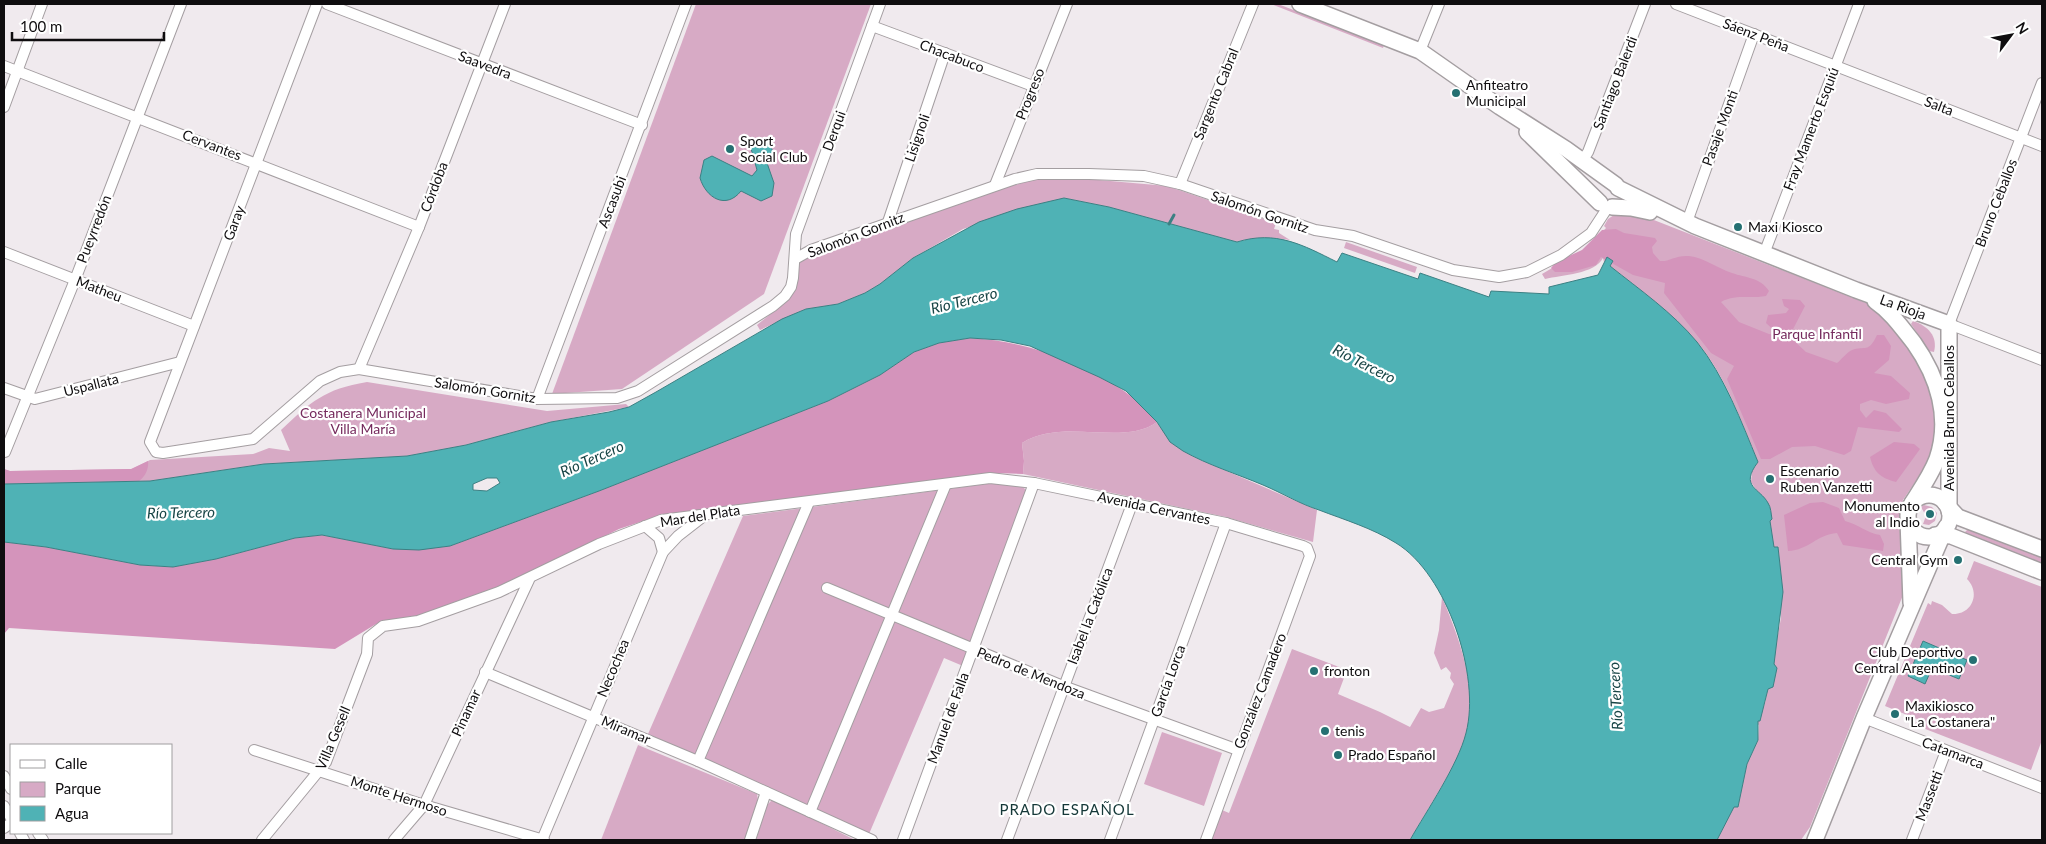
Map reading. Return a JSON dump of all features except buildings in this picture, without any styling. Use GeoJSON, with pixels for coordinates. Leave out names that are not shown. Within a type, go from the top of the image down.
{"type":"FeatureCollection","features":[{"type":"Feature","properties":{"kind":"main road"},"geometry":{"type":"LineString","coordinates":[[1300,4],[1420,51],[1582,161],[1617,187]]}},
{"type":"Feature","properties":{"kind":"main road"},"geometry":{"type":"LineString","coordinates":[[1500,107],[1607,206],[1638,209],[1687,222]]}},
{"type":"Feature","properties":{"kind":"main road"},"geometry":{"type":"LineString","coordinates":[[1607,206],[1598,195],[1601,188],[1608,184],[1687,222]]}},
{"type":"Feature","properties":{"kind":"main road","name":"La Rioja"},"geometry":{"type":"LineString","coordinates":[[1687,222],[1856,290],[1949,324]]}},
{"type":"Feature","properties":{"kind":"main road","name":"Avenida Bruno Ceballos"},"geometry":{"type":"LineString","coordinates":[[1856,290],[1889,312],[1928,364],[1938,385],[1942,414],[1940,449],[1935,464],[1912,503]]}},
{"type":"Feature","properties":{"kind":"main road","name":"Avenida Bruno Ceballos"},"geometry":{"type":"LineString","coordinates":[[1948,507],[1949,324]]}},
{"type":"Feature","properties":{"kind":"main road"},"geometry":{"type":"LineString","coordinates":[[1911,607],[1908,520],[1912,503],[1921,496],[1932,495],[1958,517],[2042,549]]}},
{"type":"Feature","properties":{"kind":"main road"},"geometry":{"type":"LineString","coordinates":[[1815,840],[1941,533],[1948,507]]}},
{"type":"Feature","properties":{"kind":"main road"},"geometry":{"type":"LineString","coordinates":[[1908,520],[1913,529],[1921,535],[1941,533],[1952,536],[2042,572]]}},
{"type":"Feature","properties":{"kind":"street"},"geometry":{"type":"LineString","coordinates":[[4,107],[42,4]]}},
{"type":"Feature","properties":{"kind":"street","name":"Pueyrredón"},"geometry":{"type":"LineString","coordinates":[[5,452],[75,280],[180,4]]}},
{"type":"Feature","properties":{"kind":"street","name":"Garay"},"geometry":{"type":"LineString","coordinates":[[150,442],[317,4]]}},
{"type":"Feature","properties":{"kind":"street","name":"Saavedra"},"geometry":{"type":"LineString","coordinates":[[328,4],[642,125]]}},
{"type":"Feature","properties":{"kind":"street","name":"Córdoba"},"geometry":{"type":"LineString","coordinates":[[359,370],[419,227],[505,4]]}},
{"type":"Feature","properties":{"kind":"street","name":"Ascasubi"},"geometry":{"type":"LineString","coordinates":[[537,399],[642,125],[686,4]]}},
{"type":"Feature","properties":{"kind":"street","name":"Derqui"},"geometry":{"type":"LineString","coordinates":[[795,259],[796,234],[880,4]]}},
{"type":"Feature","properties":{"kind":"street","name":"Progreso"},"geometry":{"type":"LineString","coordinates":[[995,184],[1067,4]]}},
{"type":"Feature","properties":{"kind":"street","name":"Sargento Cabral"},"geometry":{"type":"LineString","coordinates":[[1180,184],[1253,4]]}},
{"type":"Feature","properties":{"kind":"street"},"geometry":{"type":"LineString","coordinates":[[1420,51],[1439,4]]}},
{"type":"Feature","properties":{"kind":"street","name":"Santiago Balerdi"},"geometry":{"type":"LineString","coordinates":[[1582,161],[1646,4]]}},
{"type":"Feature","properties":{"kind":"street","name":"Sáenz Peña"},"geometry":{"type":"LineString","coordinates":[[1676,4],[1836,65]]}},
{"type":"Feature","properties":{"kind":"street","name":"Fray Mamerto Esquiú"},"geometry":{"type":"LineString","coordinates":[[1764,254],[1859,4]]}},
{"type":"Feature","properties":{"kind":"street","name":"Chacabuco"},"geometry":{"type":"LineString","coordinates":[[872,26],[1033,86]]}},
{"type":"Feature","properties":{"kind":"street","name":"Pasaje Monti"},"geometry":{"type":"LineString","coordinates":[[1687,222],[1754,34]]}},
{"type":"Feature","properties":{"kind":"street","name":"Lisignoli"},"geometry":{"type":"LineString","coordinates":[[888,222],[945,53]]}},
{"type":"Feature","properties":{"kind":"street","name":"Salta"},"geometry":{"type":"LineString","coordinates":[[1836,65],[2042,146]]}},
{"type":"Feature","properties":{"kind":"street","name":"Cervantes"},"geometry":{"type":"LineString","coordinates":[[4,66],[419,227]]}},
{"type":"Feature","properties":{"kind":"street","name":"Bruno Ceballos"},"geometry":{"type":"LineString","coordinates":[[1949,324],[2042,83]]}},
{"type":"Feature","properties":{"kind":"street","name":"Salomón Gornitz"},"geometry":{"type":"LineString","coordinates":[[150,442],[156,452],[163,453],[253,439],[320,381],[340,372],[359,370],[537,399],[617,398],[638,391],[773,306],[785,296],[791,287],[795,259],[812,250],[995,184],[1036,174],[1144,176],[1180,184],[1283,221],[1315,230],[1353,236],[1453,270],[1492,277],[1527,272],[1561,255],[1591,233],[1607,206]]}},
{"type":"Feature","properties":{"kind":"street","name":"Matheu"},"geometry":{"type":"LineString","coordinates":[[4,252],[194,326]]}},
{"type":"Feature","properties":{"kind":"street","name":"La Rioja"},"geometry":{"type":"LineString","coordinates":[[1949,324],[2042,360]]}},
{"type":"Feature","properties":{"kind":"street","name":"Uspallata"},"geometry":{"type":"LineString","coordinates":[[4,388],[35,399],[180,362]]}},
{"type":"Feature","properties":{"kind":"street","name":"Mar del Plata"},"geometry":{"type":"LineString","coordinates":[[384,626],[418,621],[529,580],[599,544],[661,520],[990,478],[1004,478]]}},
{"type":"Feature","properties":{"kind":"street","name":"Avenida Cervantes"},"geometry":{"type":"LineString","coordinates":[[1004,478],[1226,523],[1303,546]]}},
{"type":"Feature","properties":{"kind":"street","name":"Manuel de Falla"},"geometry":{"type":"LineString","coordinates":[[903,840],[1034,483]]}},
{"type":"Feature","properties":{"kind":"street"},"geometry":{"type":"LineString","coordinates":[[810,812],[946,484]]}},
{"type":"Feature","properties":{"kind":"street"},"geometry":{"type":"LineString","coordinates":[[698,761],[809,502]]}},
{"type":"Feature","properties":{"kind":"street","name":"Isabel la Católica"},"geometry":{"type":"LineString","coordinates":[[1007,840],[1132,504]]}},
{"type":"Feature","properties":{"kind":"street","name":"Necochea"},"geometry":{"type":"LineString","coordinates":[[543,840],[662,552],[678,536],[708,513]]}},
{"type":"Feature","properties":{"kind":"street","name":"García Lorca"},"geometry":{"type":"LineString","coordinates":[[1110,840],[1226,523]]}},
{"type":"Feature","properties":{"kind":"street"},"geometry":{"type":"LineString","coordinates":[[644,526],[659,538],[662,552]]}},
{"type":"Feature","properties":{"kind":"street","name":"González Camadero"},"geometry":{"type":"LineString","coordinates":[[1206,840],[1310,556],[1307,548],[1303,546]]}},
{"type":"Feature","properties":{"kind":"street","name":"Pinamar"},"geometry":{"type":"LineString","coordinates":[[394,840],[424,805],[529,580]]}},
{"type":"Feature","properties":{"kind":"street","name":"Pedro de Mendoza"},"geometry":{"type":"LineString","coordinates":[[827,588],[1063,686],[1153,721],[1238,750]]}},
{"type":"Feature","properties":{"kind":"street","name":"Villa Gesell"},"geometry":{"type":"LineString","coordinates":[[262,840],[321,770],[367,654],[368,638],[384,626]]}},
{"type":"Feature","properties":{"kind":"street","name":"Miramar"},"geometry":{"type":"LineString","coordinates":[[485,672],[698,761],[872,840]]}},
{"type":"Feature","properties":{"kind":"street","name":"Catamarca"},"geometry":{"type":"LineString","coordinates":[[1864,718],[2042,788]]}},
{"type":"Feature","properties":{"kind":"street","name":"Monte Hermoso"},"geometry":{"type":"LineString","coordinates":[[254,750],[321,770],[424,805],[543,840]]}},
{"type":"Feature","properties":{"kind":"street","name":"Massetti"},"geometry":{"type":"LineString","coordinates":[[1912,840],[1946,751]]}},
{"type":"Feature","properties":{"kind":"street"},"geometry":{"type":"LineString","coordinates":[[4,776],[10,787]]}},
{"type":"Feature","properties":{"kind":"street"},"geometry":{"type":"LineString","coordinates":[[750,840],[766,792]]}},
{"type":"Feature","properties":{"kind":"green space","name":"Sport Social Club"},"geometry":{"type":"Polygon","coordinates":[[[696,4],[871,4],[764,294],[622,389],[552,394],[696,4]]]}},
{"type":"Feature","properties":{"kind":"green space"},"geometry":{"type":"Polygon","coordinates":[[[1271,4],[1278,4],[1384,45],[1383,48],[1271,4]]]}},
{"type":"Feature","properties":{"kind":"green space"},"geometry":{"type":"Polygon","coordinates":[[[1065,177],[1167,186],[1276,223],[1274,229],[1279,230],[1279,233],[1290,240],[1263,238],[1237,242],[1109,207],[1064,198],[963,229],[913,258],[880,284],[865,293],[838,304],[806,309],[760,330],[757,325],[785,302],[798,264],[808,257],[998,190],[1032,180],[1065,177]]]}},
{"type":"Feature","properties":{"kind":"green space","name":"Parque Infantil"},"geometry":{"type":"Polygon","coordinates":[[[1617,213],[1636,213],[1876,307],[1884,313],[1934,384],[1938,433],[1932,457],[1903,500],[1900,512],[1903,595],[1810,827],[1801,840],[1717,840],[1734,806],[1738,806],[1747,764],[1758,740],[1759,725],[1757,724],[1765,703],[1781,618],[1770,521],[1761,497],[1751,482],[1752,471],[1758,462],[1732,399],[1716,369],[1697,342],[1666,311],[1610,266],[1607,257],[1604,262],[1603,258],[1599,263],[1586,271],[1545,279],[1542,274],[1588,247],[1606,228],[1604,226],[1608,219],[1617,213]]]}},
{"type":"Feature","properties":{"kind":"green space"},"geometry":{"type":"Polygon","coordinates":[[[1346,242],[1417,267],[1415,273],[1344,248],[1346,242]]]}},
{"type":"Feature","properties":{"kind":"green space"},"geometry":{"type":"Polygon","coordinates":[[[1913,321],[1931,332],[1935,341],[1934,352],[1929,351],[1911,324],[1913,321]]]}},
{"type":"Feature","properties":{"kind":"green space","name":"Costanera Municipal Villa María"},"geometry":{"type":"Polygon","coordinates":[[[367,382],[547,411],[626,404],[629,407],[551,422],[466,445],[407,456],[264,464],[150,481],[4,484],[4,469],[10,471],[132,469],[150,460],[253,454],[269,448],[290,451],[281,430],[292,420],[319,398],[352,385],[367,382]]]}},
{"type":"Feature","properties":{"kind":"green space"},"geometry":{"type":"Polygon","coordinates":[[[1157,422],[1171,442],[1194,457],[1317,510],[1313,542],[1226,517],[1023,474],[1022,443],[1038,436],[1056,432],[1127,432],[1143,429],[1157,422]]]}},
{"type":"Feature","properties":{"kind":"green space"},"geometry":{"type":"Polygon","coordinates":[[[994,483],[1023,487],[1026,490],[963,666],[944,658],[869,834],[648,734],[743,516],[994,483]]]}},
{"type":"Feature","properties":{"kind":"green space"},"geometry":{"type":"Polygon","coordinates":[[[1924,505],[1932,507],[1937,513],[1935,521],[1929,525],[1923,524],[1926,516],[1921,507],[1924,505]]]}},
{"type":"Feature","properties":{"kind":"green space"},"geometry":{"type":"Polygon","coordinates":[[[1969,528],[2042,556],[2042,565],[1968,536],[1965,532],[1969,528]]]}},
{"type":"Feature","properties":{"kind":"green space","name":"Club Deportivo Central Argentino"},"geometry":{"type":"Polygon","coordinates":[[[1974,561],[2042,587],[2042,740],[2031,770],[1915,725],[1917,719],[1885,706],[1928,603],[1931,605],[1932,601],[1942,605],[1952,614],[1965,611],[1969,607],[1974,596],[1967,579],[1974,561]]]}},
{"type":"Feature","properties":{"kind":"green space","name":"Prado Español"},"geometry":{"type":"Polygon","coordinates":[[[1442,597],[1463,653],[1470,693],[1470,712],[1467,732],[1455,762],[1410,840],[1211,840],[1222,810],[1229,813],[1292,649],[1347,670],[1338,694],[1410,727],[1421,708],[1429,712],[1444,708],[1454,684],[1450,678],[1451,673],[1446,667],[1441,670],[1434,653],[1439,630],[1442,597]]]}},
{"type":"Feature","properties":{"kind":"green space"},"geometry":{"type":"Polygon","coordinates":[[[1162,732],[1222,753],[1204,806],[1144,784],[1162,732]]]}},
{"type":"Feature","properties":{"kind":"green space"},"geometry":{"type":"Polygon","coordinates":[[[638,745],[757,794],[758,800],[745,840],[601,840],[638,745]]]}},
{"type":"Feature","properties":{"kind":"green space"},"geometry":{"type":"Polygon","coordinates":[[[772,800],[855,840],[756,840],[767,805],[772,800]]]}},
{"type":"Feature","properties":{"kind":"shaded area"},"geometry":{"type":"Polygon","coordinates":[[[1616,229],[1624,233],[1655,238],[1657,241],[1652,247],[1653,253],[1660,261],[1684,256],[1695,257],[1761,283],[1769,291],[1766,296],[1738,297],[1721,302],[1739,322],[1769,334],[1791,338],[1806,352],[1837,363],[1850,351],[1869,347],[1877,335],[1884,335],[1891,346],[1889,360],[1874,373],[1891,376],[1910,393],[1909,399],[1886,404],[1871,400],[1860,404],[1860,410],[1866,418],[1874,410],[1886,413],[1902,429],[1899,432],[1858,427],[1851,451],[1844,455],[1815,446],[1792,447],[1770,459],[1761,459],[1727,379],[1734,366],[1711,353],[1664,293],[1665,283],[1633,275],[1601,257],[1596,265],[1572,272],[1555,272],[1551,268],[1556,262],[1582,250],[1602,230],[1616,229]]]}},
{"type":"Feature","properties":{"kind":"shaded area"},"geometry":{"type":"Polygon","coordinates":[[[1782,299],[1800,300],[1805,306],[1790,335],[1779,335],[1766,323],[1768,315],[1786,313],[1789,309],[1784,306],[1782,299]]]}},
{"type":"Feature","properties":{"kind":"shaded area"},"geometry":{"type":"Polygon","coordinates":[[[970,338],[1011,343],[1070,361],[1124,391],[1157,422],[1143,429],[1127,432],[1056,432],[1038,436],[1022,443],[1023,474],[996,473],[658,516],[619,529],[517,580],[416,619],[376,624],[335,649],[9,628],[4,634],[4,542],[46,547],[140,565],[173,567],[216,559],[295,538],[322,535],[393,549],[450,546],[599,491],[828,401],[880,375],[914,352],[939,343],[970,338]]]}},
{"type":"Feature","properties":{"kind":"shaded area"},"geometry":{"type":"Polygon","coordinates":[[[1894,442],[1914,444],[1920,449],[1896,482],[1886,479],[1879,474],[1870,457],[1894,442]]]}},
{"type":"Feature","properties":{"kind":"shaded area"},"geometry":{"type":"Polygon","coordinates":[[[148,461],[146,472],[139,481],[4,484],[4,469],[10,471],[131,469],[148,461]]]}},
{"type":"Feature","properties":{"kind":"shaded area"},"geometry":{"type":"Polygon","coordinates":[[[1823,502],[1839,508],[1845,521],[1880,535],[1884,544],[1883,551],[1843,545],[1837,533],[1823,537],[1802,548],[1788,551],[1784,515],[1810,503],[1823,502]]]}},
{"type":"Feature","properties":{"kind":"water"},"geometry":{"type":"Polygon","coordinates":[[[762,140],[770,143],[774,156],[767,163],[774,183],[772,196],[761,201],[741,191],[735,197],[723,201],[712,196],[700,178],[704,160],[712,156],[752,176],[757,170],[750,145],[755,141],[762,140]]]}},
{"type":"Feature","properties":{"kind":"water","name":"Río Tercero"},"geometry":{"type":"Polygon","coordinates":[[[1064,198],[1109,207],[1237,242],[1264,238],[1289,241],[1337,262],[1342,253],[1418,279],[1420,273],[1489,297],[1491,291],[1549,294],[1549,287],[1598,275],[1607,257],[1613,261],[1610,266],[1655,302],[1687,331],[1716,370],[1739,415],[1758,462],[1750,477],[1751,482],[1769,505],[1774,547],[1778,547],[1783,592],[1774,664],[1777,668],[1773,687],[1768,689],[1760,721],[1758,721],[1758,740],[1747,764],[1738,807],[1734,807],[1717,840],[1410,840],[1462,746],[1469,710],[1469,684],[1456,628],[1445,602],[1431,578],[1414,558],[1396,543],[1377,533],[1305,505],[1183,451],[1170,442],[1157,422],[1126,391],[1030,346],[1001,340],[970,338],[939,343],[914,352],[880,375],[828,401],[599,491],[450,546],[419,550],[393,549],[322,535],[295,538],[216,559],[173,567],[140,565],[46,547],[4,542],[4,484],[150,481],[264,464],[407,456],[466,445],[551,422],[629,407],[782,319],[806,309],[838,304],[865,293],[880,284],[913,258],[979,222],[1017,209],[1064,198]],[[487,478],[473,484],[473,490],[487,491],[500,483],[497,478],[487,478]]]}},
{"type":"Feature","properties":{"kind":"water"},"geometry":{"type":"Polygon","coordinates":[[[1923,641],[1967,660],[1959,679],[1932,668],[1925,684],[1908,676],[1923,641]]]}},
{"type":"Feature","properties":{"kind":"waterway"},"geometry":{"type":"LineString","coordinates":[[1169,224],[1174,215]]}},
{"type":"Feature","properties":{"kind":"place","name":"Anfiteatro Municipal"},"geometry":{"type":"Point","coordinates":[1456,93]}},
{"type":"Feature","properties":{"kind":"place","name":"Sport Social Club"},"geometry":{"type":"Point","coordinates":[730,149]}},
{"type":"Feature","properties":{"kind":"place","name":"Maxi Kiosco"},"geometry":{"type":"Point","coordinates":[1738,227]}},
{"type":"Feature","properties":{"kind":"place","name":"Escenario Ruben Vanzetti"},"geometry":{"type":"Point","coordinates":[1770,479]}},
{"type":"Feature","properties":{"kind":"place","name":"Monumento al Indio"},"geometry":{"type":"Point","coordinates":[1930,514]}},
{"type":"Feature","properties":{"kind":"place","name":"Central Gym"},"geometry":{"type":"Point","coordinates":[1958,560]}},
{"type":"Feature","properties":{"kind":"place","name":"Club Deportivo Central Argentino"},"geometry":{"type":"Point","coordinates":[1973,660]}},
{"type":"Feature","properties":{"kind":"place","name":"fronton"},"geometry":{"type":"Point","coordinates":[1314,671]}},
{"type":"Feature","properties":{"kind":"place","name":"Maxikiosco \"La Costanera\""},"geometry":{"type":"Point","coordinates":[1895,714]}},
{"type":"Feature","properties":{"kind":"place","name":"tenis"},"geometry":{"type":"Point","coordinates":[1325,731]}},
{"type":"Feature","properties":{"kind":"place","name":"Prado Español"},"geometry":{"type":"Point","coordinates":[1338,755]}},
{"type":"Feature","properties":{"kind":"district","name":"PRADO ESPAÑOL"},"geometry":{"type":"Point","coordinates":[1067,810]}}]}
